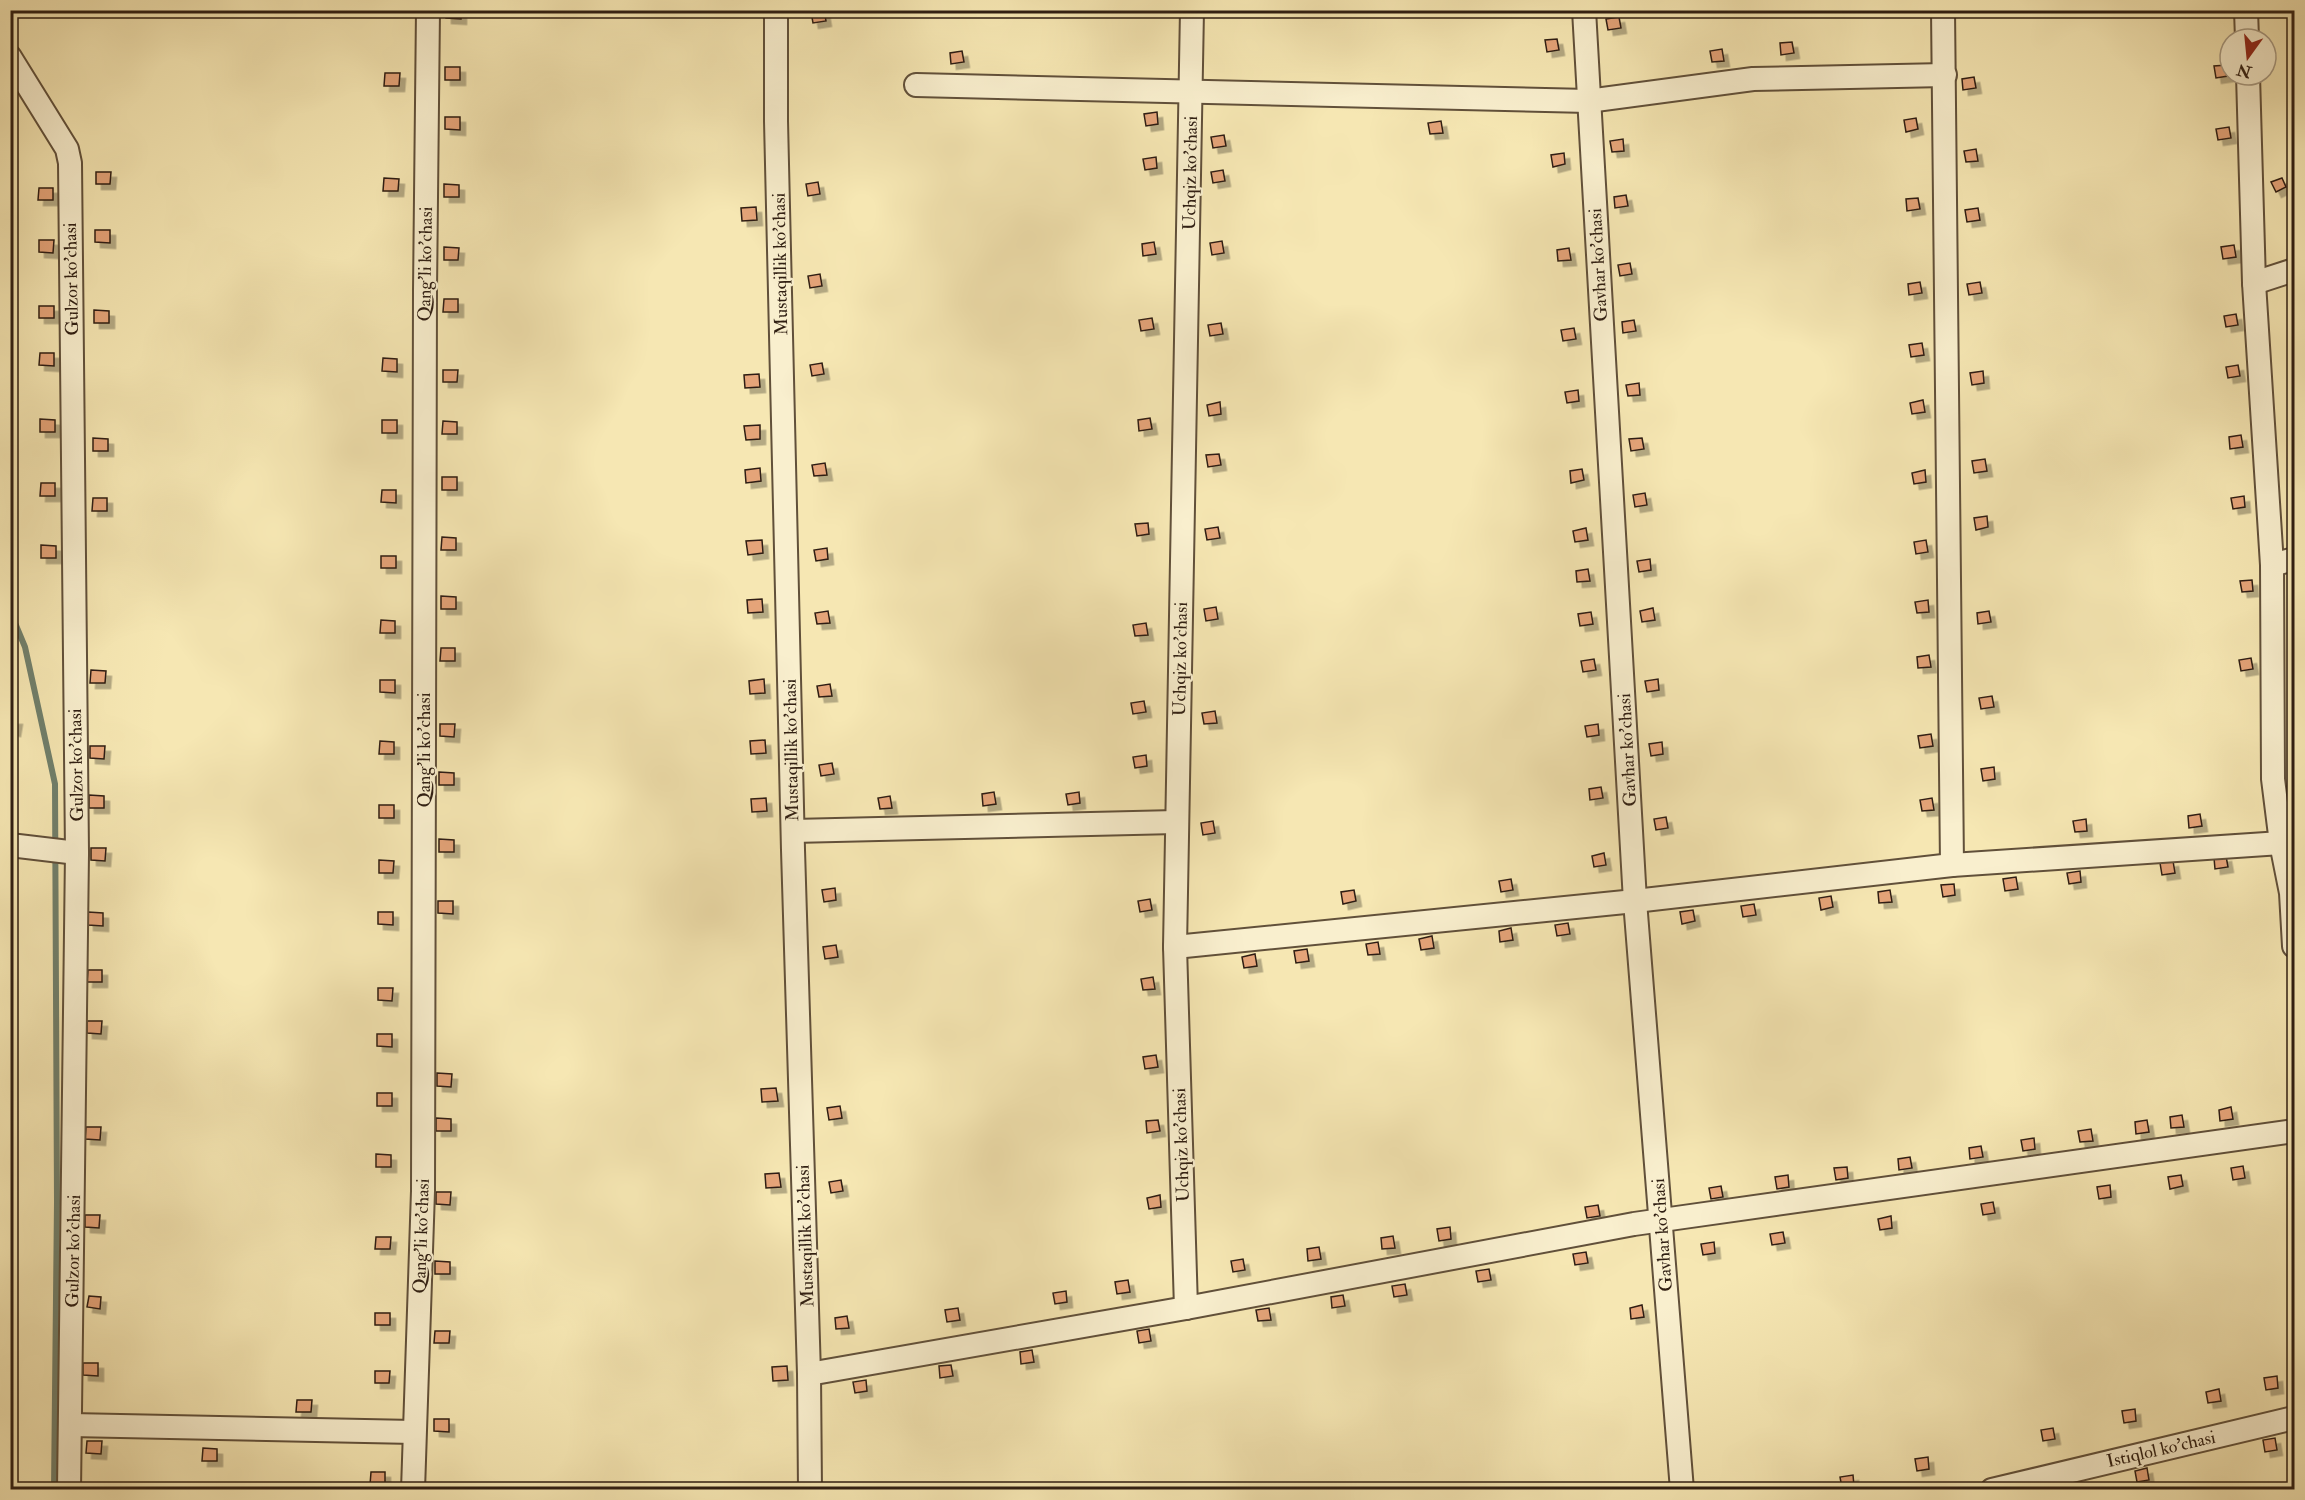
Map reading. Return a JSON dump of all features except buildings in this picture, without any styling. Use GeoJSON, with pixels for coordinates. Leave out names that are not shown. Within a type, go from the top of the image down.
{"type":"FeatureCollection","features":[{"type":"Feature","properties":{"kind":"street","name":"Qang'li ko'chasi"},"geometry":{"type":"LineString","coordinates":[[413,1490],[423,1191],[424,291],[428,10]]}},
{"type":"Feature","properties":{"kind":"street","name":"Mustaqillik ko'chasi"},"geometry":{"type":"LineString","coordinates":[[776,10],[776,122],[809,1374],[810,1490]]}},
{"type":"Feature","properties":{"kind":"street","name":"Uchqiz ko'chasi"},"geometry":{"type":"LineString","coordinates":[[1186,1308],[1175,947],[1192,10]]}},
{"type":"Feature","properties":{"kind":"street","name":"Gavhar ko'chasi"},"geometry":{"type":"LineString","coordinates":[[1584,10],[1635,901],[1682,1490]]}},
{"type":"Feature","properties":{"kind":"street"},"geometry":{"type":"LineString","coordinates":[[1943,10],[1952,865]]}},
{"type":"Feature","properties":{"kind":"street"},"geometry":{"type":"LineString","coordinates":[[2246,10],[2247,27]]}},
{"type":"Feature","properties":{"kind":"street","name":"Gulzor ko'chasi"},"geometry":{"type":"LineString","coordinates":[[10,57],[67,149],[70,163],[77,853],[69,1490]]}},
{"type":"Feature","properties":{"kind":"street"},"geometry":{"type":"LineString","coordinates":[[916,85],[1588,101],[1753,79],[1945,75]]}},
{"type":"Feature","properties":{"kind":"street"},"geometry":{"type":"LineString","coordinates":[[2248,87],[2254,283],[2272,565],[2273,779],[2281,843],[2293,893],[2295,946]]}},
{"type":"Feature","properties":{"kind":"street"},"geometry":{"type":"LineString","coordinates":[[2254,283],[2295,270]]}},
{"type":"Feature","properties":{"kind":"street"},"geometry":{"type":"LineString","coordinates":[[2272,565],[2295,559]]}},
{"type":"Feature","properties":{"kind":"street"},"geometry":{"type":"LineString","coordinates":[[793,831],[1176,822]]}},
{"type":"Feature","properties":{"kind":"street"},"geometry":{"type":"LineString","coordinates":[[1175,947],[1635,901],[1952,865],[2281,843]]}},
{"type":"Feature","properties":{"kind":"street"},"geometry":{"type":"LineString","coordinates":[[10,845],[77,853]]}},
{"type":"Feature","properties":{"kind":"street"},"geometry":{"type":"LineString","coordinates":[[809,1374],[1186,1308],[1661,1220],[2295,1131]]}},
{"type":"Feature","properties":{"kind":"street","name":"Istiqlol ko'chasi"},"geometry":{"type":"LineString","coordinates":[[1992,1490],[2295,1418]]}},
{"type":"Feature","properties":{"kind":"street"},"geometry":{"type":"LineString","coordinates":[[71,1425],[414,1432]]}},
{"type":"Feature","properties":{"kind":"waterway"},"geometry":{"type":"LineString","coordinates":[[10,611],[25,647],[55,784],[57,1202],[54,1490]]}}]}
